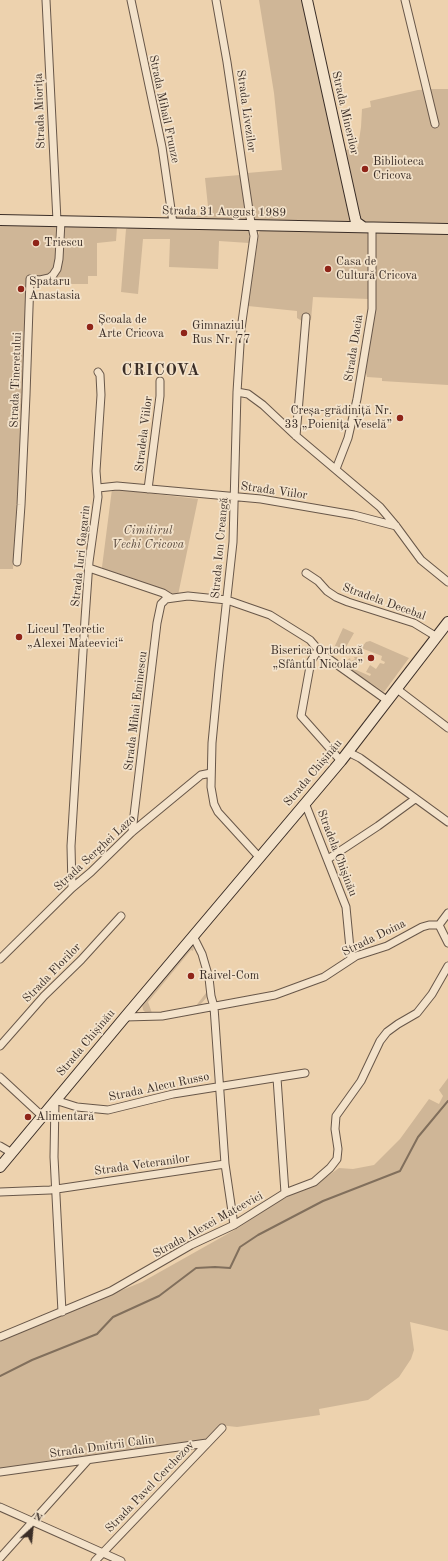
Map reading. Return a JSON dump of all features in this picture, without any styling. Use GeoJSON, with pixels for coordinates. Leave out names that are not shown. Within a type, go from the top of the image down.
{"type":"FeatureCollection","features":[{"type":"Feature","properties":{"kind":"street","name":"Strada Miorița"},"geometry":{"type":"LineString","coordinates":[[46,0],[59,221]]}},
{"type":"Feature","properties":{"kind":"street","name":"Strada Mihail Frunze"},"geometry":{"type":"LineString","coordinates":[[131,0],[162,147],[173,223]]}},
{"type":"Feature","properties":{"kind":"street","name":"Strada Livezilor"},"geometry":{"type":"LineString","coordinates":[[216,0],[228,62],[252,225]]}},
{"type":"Feature","properties":{"kind":"street","name":"Strada Minerilor"},"geometry":{"type":"LineString","coordinates":[[307,0],[356,222],[368,228]]}},
{"type":"Feature","properties":{"kind":"street"},"geometry":{"type":"LineString","coordinates":[[405,0],[436,124]]}},
{"type":"Feature","properties":{"kind":"street","name":"Strada 31 August 1989"},"geometry":{"type":"LineString","coordinates":[[0,220],[448,229]]}},
{"type":"Feature","properties":{"kind":"street","name":"Strada Tineretului"},"geometry":{"type":"LineString","coordinates":[[17,562],[26,410],[30,279],[40,280],[49,278],[57,269],[59,259],[59,221]]}},
{"type":"Feature","properties":{"kind":"street","name":"Strada Ion Creangă"},"geometry":{"type":"LineString","coordinates":[[252,225],[254,236],[242,329],[237,392],[236,497],[233,542],[212,743],[211,787],[214,804],[218,812],[259,857]]}},
{"type":"Feature","properties":{"kind":"street","name":"Strada Dacia"},"geometry":{"type":"LineString","coordinates":[[336,469],[348,438],[358,400],[372,309],[368,228]]}},
{"type":"Feature","properties":{"kind":"street"},"geometry":{"type":"LineString","coordinates":[[296,436],[306,318]]}},
{"type":"Feature","properties":{"kind":"street","name":"Strada Iuri Gagarin"},"geometry":{"type":"LineString","coordinates":[[72,888],[71,846],[89,568],[98,488],[96,471],[101,395],[100,375],[98,372]]}},
{"type":"Feature","properties":{"kind":"street","name":"Stradela Viilor"},"geometry":{"type":"LineString","coordinates":[[148,489],[160,396],[160,381]]}},
{"type":"Feature","properties":{"kind":"street"},"geometry":{"type":"LineString","coordinates":[[237,392],[248,394],[263,404],[296,436],[380,507],[421,560],[448,582]]}},
{"type":"Feature","properties":{"kind":"street","name":"Strada Viilor"},"geometry":{"type":"LineString","coordinates":[[98,488],[117,486],[262,499],[354,515],[396,526]]}},
{"type":"Feature","properties":{"kind":"street"},"geometry":{"type":"LineString","coordinates":[[89,568],[163,593],[171,598],[188,596],[227,600],[270,615],[310,640],[318,650],[388,701]]}},
{"type":"Feature","properties":{"kind":"street","name":"Stradela Decebal"},"geometry":{"type":"LineString","coordinates":[[306,573],[318,581],[327,591],[336,597],[414,623],[437,637]]}},
{"type":"Feature","properties":{"kind":"street","name":"Strada Mihai Eminescu"},"geometry":{"type":"LineString","coordinates":[[132,832],[161,604],[166,599],[171,598]]}},
{"type":"Feature","properties":{"kind":"street","name":"Strada Chișinău"},"geometry":{"type":"LineString","coordinates":[[0,1167],[341,761],[448,622]]}},
{"type":"Feature","properties":{"kind":"street"},"geometry":{"type":"LineString","coordinates":[[318,650],[310,661],[301,716],[341,761]]}},
{"type":"Feature","properties":{"kind":"street"},"geometry":{"type":"LineString","coordinates":[[397,689],[448,728]]}},
{"type":"Feature","properties":{"kind":"street"},"geometry":{"type":"LineString","coordinates":[[348,752],[360,758],[448,822]]}},
{"type":"Feature","properties":{"kind":"street","name":"Strada Serghei Lazo"},"geometry":{"type":"LineString","coordinates":[[0,959],[72,888],[107,857],[132,832],[201,775],[211,773]]}},
{"type":"Feature","properties":{"kind":"street"},"geometry":{"type":"LineString","coordinates":[[328,859],[378,826],[415,799]]}},
{"type":"Feature","properties":{"kind":"street","name":"Stradela Chişinău"},"geometry":{"type":"LineString","coordinates":[[305,803],[346,907],[351,959]]}},
{"type":"Feature","properties":{"kind":"street"},"geometry":{"type":"LineString","coordinates":[[448,913],[438,925],[448,943]]}},
{"type":"Feature","properties":{"kind":"street","name":"Strada Florilor"},"geometry":{"type":"LineString","coordinates":[[0,1046],[44,996],[81,960],[121,916]]}},
{"type":"Feature","properties":{"kind":"street","name":"Strada Doina"},"geometry":{"type":"LineString","coordinates":[[125,1017],[162,1016],[275,995],[324,977],[351,959],[387,946],[422,927],[438,925]]}},
{"type":"Feature","properties":{"kind":"street"},"geometry":{"type":"LineString","coordinates":[[193,936],[202,954],[209,978],[214,1007],[221,1086]]}},
{"type":"Feature","properties":{"kind":"street","name":"Strada Alexei Mateevici"},"geometry":{"type":"LineString","coordinates":[[0,1337],[111,1292],[191,1245],[234,1225],[285,1193],[314,1182],[334,1164],[338,1153],[335,1122],[339,1111],[356,1090],[380,1040],[387,1032],[417,1013],[432,994],[448,966]]}},
{"type":"Feature","properties":{"kind":"street","name":"Strada Alecu Russo"},"geometry":{"type":"LineString","coordinates":[[55,1100],[77,1107],[108,1110],[173,1094],[304,1073]]}},
{"type":"Feature","properties":{"kind":"street"},"geometry":{"type":"LineString","coordinates":[[0,1077],[42,1116]]}},
{"type":"Feature","properties":{"kind":"street"},"geometry":{"type":"LineString","coordinates":[[277,1078],[285,1193]]}},
{"type":"Feature","properties":{"kind":"street","name":"Strada Alecu Russo"},"geometry":{"type":"LineString","coordinates":[[221,1086],[225,1164]]}},
{"type":"Feature","properties":{"kind":"street"},"geometry":{"type":"LineString","coordinates":[[55,1100],[55,1189],[62,1312]]}},
{"type":"Feature","properties":{"kind":"street"},"geometry":{"type":"LineString","coordinates":[[0,1146],[12,1153]]}},
{"type":"Feature","properties":{"kind":"street"},"geometry":{"type":"LineString","coordinates":[[225,1164],[234,1225]]}},
{"type":"Feature","properties":{"kind":"street","name":"Strada Veteranilor"},"geometry":{"type":"LineString","coordinates":[[0,1192],[55,1189],[225,1164]]}},
{"type":"Feature","properties":{"kind":"street","name":"Strada Pavel Cerchezov"},"geometry":{"type":"LineString","coordinates":[[95,1561],[222,1428]]}},
{"type":"Feature","properties":{"kind":"street","name":"Strada Dmitrii Calin"},"geometry":{"type":"LineString","coordinates":[[0,1472],[207,1443]]}},
{"type":"Feature","properties":{"kind":"street"},"geometry":{"type":"LineString","coordinates":[[0,1558],[88,1460]]}},
{"type":"Feature","properties":{"kind":"street"},"geometry":{"type":"LineString","coordinates":[[0,1507],[121,1561]]}},
{"type":"Feature","properties":{"kind":"green space"},"geometry":{"type":"Polygon","coordinates":[[[259,0],[303,0],[349,213],[350,221],[348,223],[254,219],[247,173],[282,170],[274,93],[259,0]]]}},
{"type":"Feature","properties":{"kind":"green space"},"geometry":{"type":"Polygon","coordinates":[[[448,89],[448,225],[361,223],[346,150],[358,147],[362,109],[371,107],[370,101],[418,90],[448,89]]]}},
{"type":"Feature","properties":{"kind":"green space"},"geometry":{"type":"Polygon","coordinates":[[[240,175],[244,190],[244,209],[248,214],[248,220],[176,219],[173,216],[209,216],[205,178],[240,175]]]}},
{"type":"Feature","properties":{"kind":"green space"},"geometry":{"type":"Polygon","coordinates":[[[0,225],[117,227],[116,241],[97,243],[97,276],[88,276],[88,284],[34,284],[29,383],[23,391],[13,569],[0,569],[0,225]]]}},
{"type":"Feature","properties":{"kind":"green space"},"geometry":{"type":"Polygon","coordinates":[[[130,227],[247,229],[249,231],[249,243],[219,241],[218,269],[169,267],[170,239],[143,239],[138,294],[121,292],[126,229],[130,227]]]}},
{"type":"Feature","properties":{"kind":"green space"},"geometry":{"type":"Polygon","coordinates":[[[263,229],[366,231],[370,234],[369,299],[313,297],[311,320],[302,321],[297,318],[297,311],[248,306],[259,232],[263,229]]]}},
{"type":"Feature","properties":{"kind":"green space"},"geometry":{"type":"Polygon","coordinates":[[[376,232],[448,233],[448,385],[382,381],[382,378],[367,377],[365,369],[374,308],[376,232]]]}},
{"type":"Feature","properties":{"kind":"green space","name":"Cimitirul Vechi Cricova"},"geometry":{"type":"Polygon","coordinates":[[[112,489],[198,499],[178,595],[172,595],[103,570],[102,567],[112,489]]]}},
{"type":"Feature","properties":{"kind":"green space"},"geometry":{"type":"Polygon","coordinates":[[[343,628],[354,633],[342,654],[333,650],[343,628]]]}},
{"type":"Feature","properties":{"kind":"green space"},"geometry":{"type":"Polygon","coordinates":[[[370,641],[409,658],[384,692],[342,664],[350,658],[351,661],[355,659],[354,657],[357,657],[359,660],[354,669],[370,676],[371,674],[366,672],[370,665],[376,669],[380,663],[384,664],[385,662],[381,660],[382,656],[361,648],[366,642],[370,641]]]}},
{"type":"Feature","properties":{"kind":"green space"},"geometry":{"type":"Polygon","coordinates":[[[193,944],[193,951],[191,950],[148,1002],[152,1013],[195,1007],[206,993],[208,994],[206,998],[196,1010],[147,1014],[143,1010],[142,1004],[189,946],[193,944]]]}},
{"type":"Feature","properties":{"kind":"green space"},"geometry":{"type":"Polygon","coordinates":[[[448,1078],[448,1331],[410,1322],[414,1350],[411,1359],[399,1377],[368,1400],[319,1409],[320,1415],[237,1427],[219,1425],[205,1440],[0,1470],[0,1341],[8,1336],[142,1282],[238,1228],[277,1202],[322,1180],[339,1168],[353,1169],[374,1165],[400,1139],[429,1099],[439,1104],[443,1096],[439,1090],[448,1078]]]}},
{"type":"Feature","properties":{"kind":"waterway"},"geometry":{"type":"LineString","coordinates":[[0,1376],[32,1360],[97,1334],[113,1317],[159,1296],[196,1268],[230,1268],[240,1247],[258,1235],[323,1201],[400,1171],[418,1137],[448,1101]]}},
{"type":"Feature","properties":{"kind":"place","name":"Biblioteca Cricova"},"geometry":{"type":"Point","coordinates":[365,169]}},
{"type":"Feature","properties":{"kind":"place","name":"Triescu"},"geometry":{"type":"Point","coordinates":[36,243]}},
{"type":"Feature","properties":{"kind":"place","name":"Casa de Cultură Cricova"},"geometry":{"type":"Point","coordinates":[328,269]}},
{"type":"Feature","properties":{"kind":"place","name":"Spataru Anastasia"},"geometry":{"type":"Point","coordinates":[21,289]}},
{"type":"Feature","properties":{"kind":"place","name":"Școala de Arte Cricova"},"geometry":{"type":"Point","coordinates":[90,327]}},
{"type":"Feature","properties":{"kind":"place","name":"Gimnaziul Rus Nr. 77"},"geometry":{"type":"Point","coordinates":[184,333]}},
{"type":"Feature","properties":{"kind":"place","name":"Creșa-grădiniță Nr. 33 „Poienița Veselă”"},"geometry":{"type":"Point","coordinates":[400,418]}},
{"type":"Feature","properties":{"kind":"place","name":"Liceul Teoretic „Alexei Mateevici“"},"geometry":{"type":"Point","coordinates":[19,637]}},
{"type":"Feature","properties":{"kind":"place","name":"Biserica Ortodoxă „Sfântul Nicolae”"},"geometry":{"type":"Point","coordinates":[371,658]}},
{"type":"Feature","properties":{"kind":"place","name":"Raivel-Com"},"geometry":{"type":"Point","coordinates":[191,976]}},
{"type":"Feature","properties":{"kind":"place","name":"Alimentară"},"geometry":{"type":"Point","coordinates":[28,1117]}},
{"type":"Feature","properties":{"kind":"district","name":"CRICOVA"},"geometry":{"type":"Point","coordinates":[161,371]}}]}
